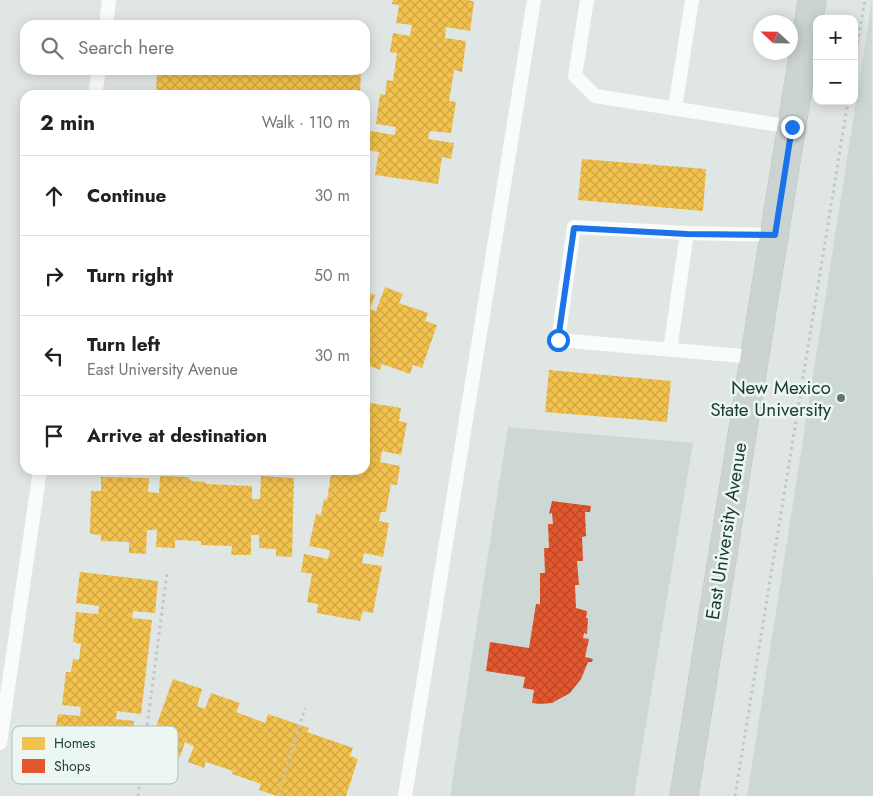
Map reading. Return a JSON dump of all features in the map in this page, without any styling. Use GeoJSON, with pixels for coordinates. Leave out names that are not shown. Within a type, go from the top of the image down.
{"type":"FeatureCollection","features":[{"type":"Feature","properties":{"kind":"main road","name":"East University Avenue"},"geometry":{"type":"LineString","coordinates":[[684,796],[812,0]]}},
{"type":"Feature","properties":{"kind":"lane"},"geometry":{"type":"LineString","coordinates":[[107,20],[109,0]]}},
{"type":"Feature","properties":{"kind":"lane"},"geometry":{"type":"LineString","coordinates":[[405,796],[534,0]]}},
{"type":"Feature","properties":{"kind":"lane"},"geometry":{"type":"LineString","coordinates":[[587,0],[575,76],[595,96],[792,127]]}},
{"type":"Feature","properties":{"kind":"lane"},"geometry":{"type":"LineString","coordinates":[[675,108],[692,0]]}},
{"type":"Feature","properties":{"kind":"lane"},"geometry":{"type":"LineString","coordinates":[[96,90],[98,75]]}},
{"type":"Feature","properties":{"kind":"lane"},"geometry":{"type":"LineString","coordinates":[[754,357],[558,340],[574,228],[687,234],[775,235]]}},
{"type":"Feature","properties":{"kind":"lane"},"geometry":{"type":"LineString","coordinates":[[670,350],[687,234]]}},
{"type":"Feature","properties":{"kind":"lane"},"geometry":{"type":"LineString","coordinates":[[0,743],[39,475]]}},
{"type":"Feature","properties":{"kind":"path"},"geometry":{"type":"LineString","coordinates":[[854,60],[865,0]]}},
{"type":"Feature","properties":{"kind":"path"},"geometry":{"type":"LineString","coordinates":[[735,796],[847,105]]}},
{"type":"Feature","properties":{"kind":"path"},"geometry":{"type":"LineString","coordinates":[[147,726],[167,573]]}},
{"type":"Feature","properties":{"kind":"path"},"geometry":{"type":"LineString","coordinates":[[278,796],[305,708]]}},
{"type":"Feature","properties":{"kind":"shaded area","name":"New Mexico State University"},"geometry":{"type":"Polygon","coordinates":[[[872,0],[873,796],[747,796],[856,105],[858,105],[858,89],[872,0]]]}},
{"type":"Feature","properties":{"kind":"shaded area"},"geometry":{"type":"Polygon","coordinates":[[[508,427],[693,443],[634,796],[450,796],[508,427]]]}},
{"type":"Feature","properties":{"kind":"building: Homes"},"geometry":{"type":"Polygon","coordinates":[[[393,0],[468,0],[474,2],[470,31],[446,27],[445,38],[466,41],[462,72],[454,70],[449,101],[456,102],[451,133],[430,131],[428,139],[454,143],[451,159],[442,157],[438,184],[375,175],[379,152],[370,150],[370,131],[395,135],[396,127],[376,124],[380,94],[385,95],[387,80],[393,81],[397,53],[390,52],[393,33],[410,36],[412,25],[396,23],[399,5],[392,4],[393,0]]]}},
{"type":"Feature","properties":{"kind":"building: Homes"},"geometry":{"type":"Polygon","coordinates":[[[157,75],[361,75],[360,90],[156,90],[157,75]]]}},
{"type":"Feature","properties":{"kind":"building: Homes"},"geometry":{"type":"Polygon","coordinates":[[[582,159],[706,169],[703,211],[578,200],[582,159]]]}},
{"type":"Feature","properties":{"kind":"building: Homes"},"geometry":{"type":"Polygon","coordinates":[[[385,287],[403,294],[399,303],[428,313],[425,321],[437,325],[422,368],[413,365],[410,374],[382,364],[380,370],[370,366],[370,309],[376,311],[385,287]]]}},
{"type":"Feature","properties":{"kind":"building: Homes"},"geometry":{"type":"Polygon","coordinates":[[[370,293],[375,295],[370,309],[370,293]]]}},
{"type":"Feature","properties":{"kind":"building: Homes"},"geometry":{"type":"Polygon","coordinates":[[[549,370],[671,381],[667,422],[545,412],[549,370]]]}},
{"type":"Feature","properties":{"kind":"building: Homes"},"geometry":{"type":"Polygon","coordinates":[[[370,403],[401,408],[399,421],[407,423],[401,455],[382,451],[380,462],[400,466],[397,485],[391,484],[386,512],[381,512],[379,521],[389,523],[383,557],[364,553],[362,563],[382,566],[373,613],[363,611],[360,621],[317,613],[318,604],[307,602],[312,574],[301,572],[304,554],[328,559],[330,550],[309,546],[316,514],[321,515],[324,499],[327,500],[331,475],[370,475],[370,403]]]}},
{"type":"Feature","properties":{"kind":"building: Homes"},"geometry":{"type":"Polygon","coordinates":[[[160,476],[187,477],[191,481],[207,484],[252,486],[252,499],[260,499],[261,476],[294,478],[292,557],[276,556],[276,549],[259,548],[259,535],[251,535],[251,555],[231,555],[232,546],[201,545],[201,541],[175,540],[175,548],[156,547],[157,530],[147,530],[146,554],[129,553],[129,542],[101,541],[101,535],[90,534],[91,491],[101,491],[101,477],[149,478],[148,492],[159,493],[160,476]]]}},
{"type":"Feature","properties":{"kind":"building: Homes"},"geometry":{"type":"Polygon","coordinates":[[[80,572],[158,581],[155,613],[133,611],[132,618],[152,620],[141,714],[117,711],[116,719],[134,721],[133,726],[56,726],[58,714],[80,716],[81,707],[62,705],[66,672],[71,672],[73,659],[79,660],[81,644],[73,642],[76,612],[98,614],[99,606],[76,603],[80,572]]]}},
{"type":"Feature","properties":{"kind":"building: Homes"},"geometry":{"type":"Polygon","coordinates":[[[173,679],[202,689],[197,706],[205,709],[211,693],[240,703],[236,712],[265,723],[268,714],[309,728],[307,732],[353,748],[350,756],[358,759],[346,796],[277,796],[259,790],[261,784],[232,774],[233,771],[206,762],[204,768],[188,762],[194,746],[185,742],[180,757],[178,756],[178,726],[156,726],[173,679]]]}},
{"type":"Feature","properties":{"kind":"building: Shops"},"geometry":{"type":"Polygon","coordinates":[[[552,501],[591,506],[590,512],[585,512],[586,536],[582,537],[583,561],[577,561],[579,585],[575,585],[576,608],[587,611],[586,618],[588,618],[587,634],[584,633],[583,638],[589,639],[585,657],[593,659],[592,662],[588,662],[581,679],[570,693],[552,703],[540,704],[532,703],[534,690],[523,688],[525,677],[486,671],[490,642],[529,648],[536,604],[540,604],[540,573],[545,573],[544,548],[549,548],[548,524],[553,524],[552,513],[549,514],[552,501]]]}},
{"type":"Feature","properties":{"kind":"place","name":"New Mexico State University"},"geometry":{"type":"Point","coordinates":[841,398]}},
{"type":"Feature","properties":{"kind":"route"},"geometry":{"type":"LineString","coordinates":[[558,340],[574,228],[687,234],[775,235],[792,127]]}}]}
